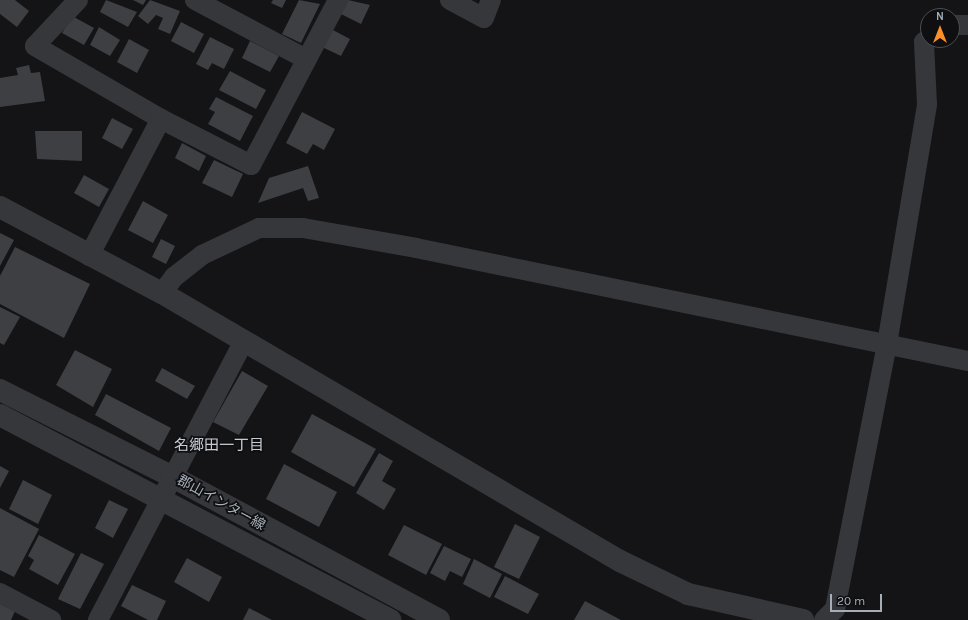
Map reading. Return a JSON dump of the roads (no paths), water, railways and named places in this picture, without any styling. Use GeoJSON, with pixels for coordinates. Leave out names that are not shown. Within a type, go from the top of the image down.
{"type":"FeatureCollection","features":[{"type":"Feature","properties":{"kind":"street"},"geometry":{"type":"LineString","coordinates":[[78,0],[35,46],[161,119],[251,166],[338,0]]}},
{"type":"Feature","properties":{"kind":"street"},"geometry":{"type":"LineString","coordinates":[[195,0],[306,59]]}},
{"type":"Feature","properties":{"kind":"street"},"geometry":{"type":"LineString","coordinates":[[450,0],[484,18],[491,0]]}},
{"type":"Feature","properties":{"kind":"street"},"geometry":{"type":"LineString","coordinates":[[824,620],[835,609],[887,344],[927,104],[924,48]]}},
{"type":"Feature","properties":{"kind":"street"},"geometry":{"type":"LineString","coordinates":[[89,256],[161,119]]}},
{"type":"Feature","properties":{"kind":"street"},"geometry":{"type":"LineString","coordinates":[[0,207],[89,256],[162,293],[244,342],[657,580],[706,599],[803,620]]}},
{"type":"Feature","properties":{"kind":"street"},"geometry":{"type":"LineString","coordinates":[[162,293],[174,277],[202,255],[259,228],[303,228],[968,361]]}},
{"type":"Feature","properties":{"kind":"street"},"geometry":{"type":"LineString","coordinates":[[98,620],[162,497],[171,476],[244,342]]}},
{"type":"Feature","properties":{"kind":"street","name":"郡山インター線"},"geometry":{"type":"LineString","coordinates":[[0,390],[171,476],[439,620]]}},
{"type":"Feature","properties":{"kind":"street"},"geometry":{"type":"LineString","coordinates":[[0,415],[162,497],[391,620]]}},
{"type":"Feature","properties":{"kind":"street"},"geometry":{"type":"LineString","coordinates":[[0,593],[52,620]]}},
{"type":"Feature","properties":{"kind":"district","name":"名郷田一丁目"},"geometry":{"type":"Point","coordinates":[219,446]}}]}
